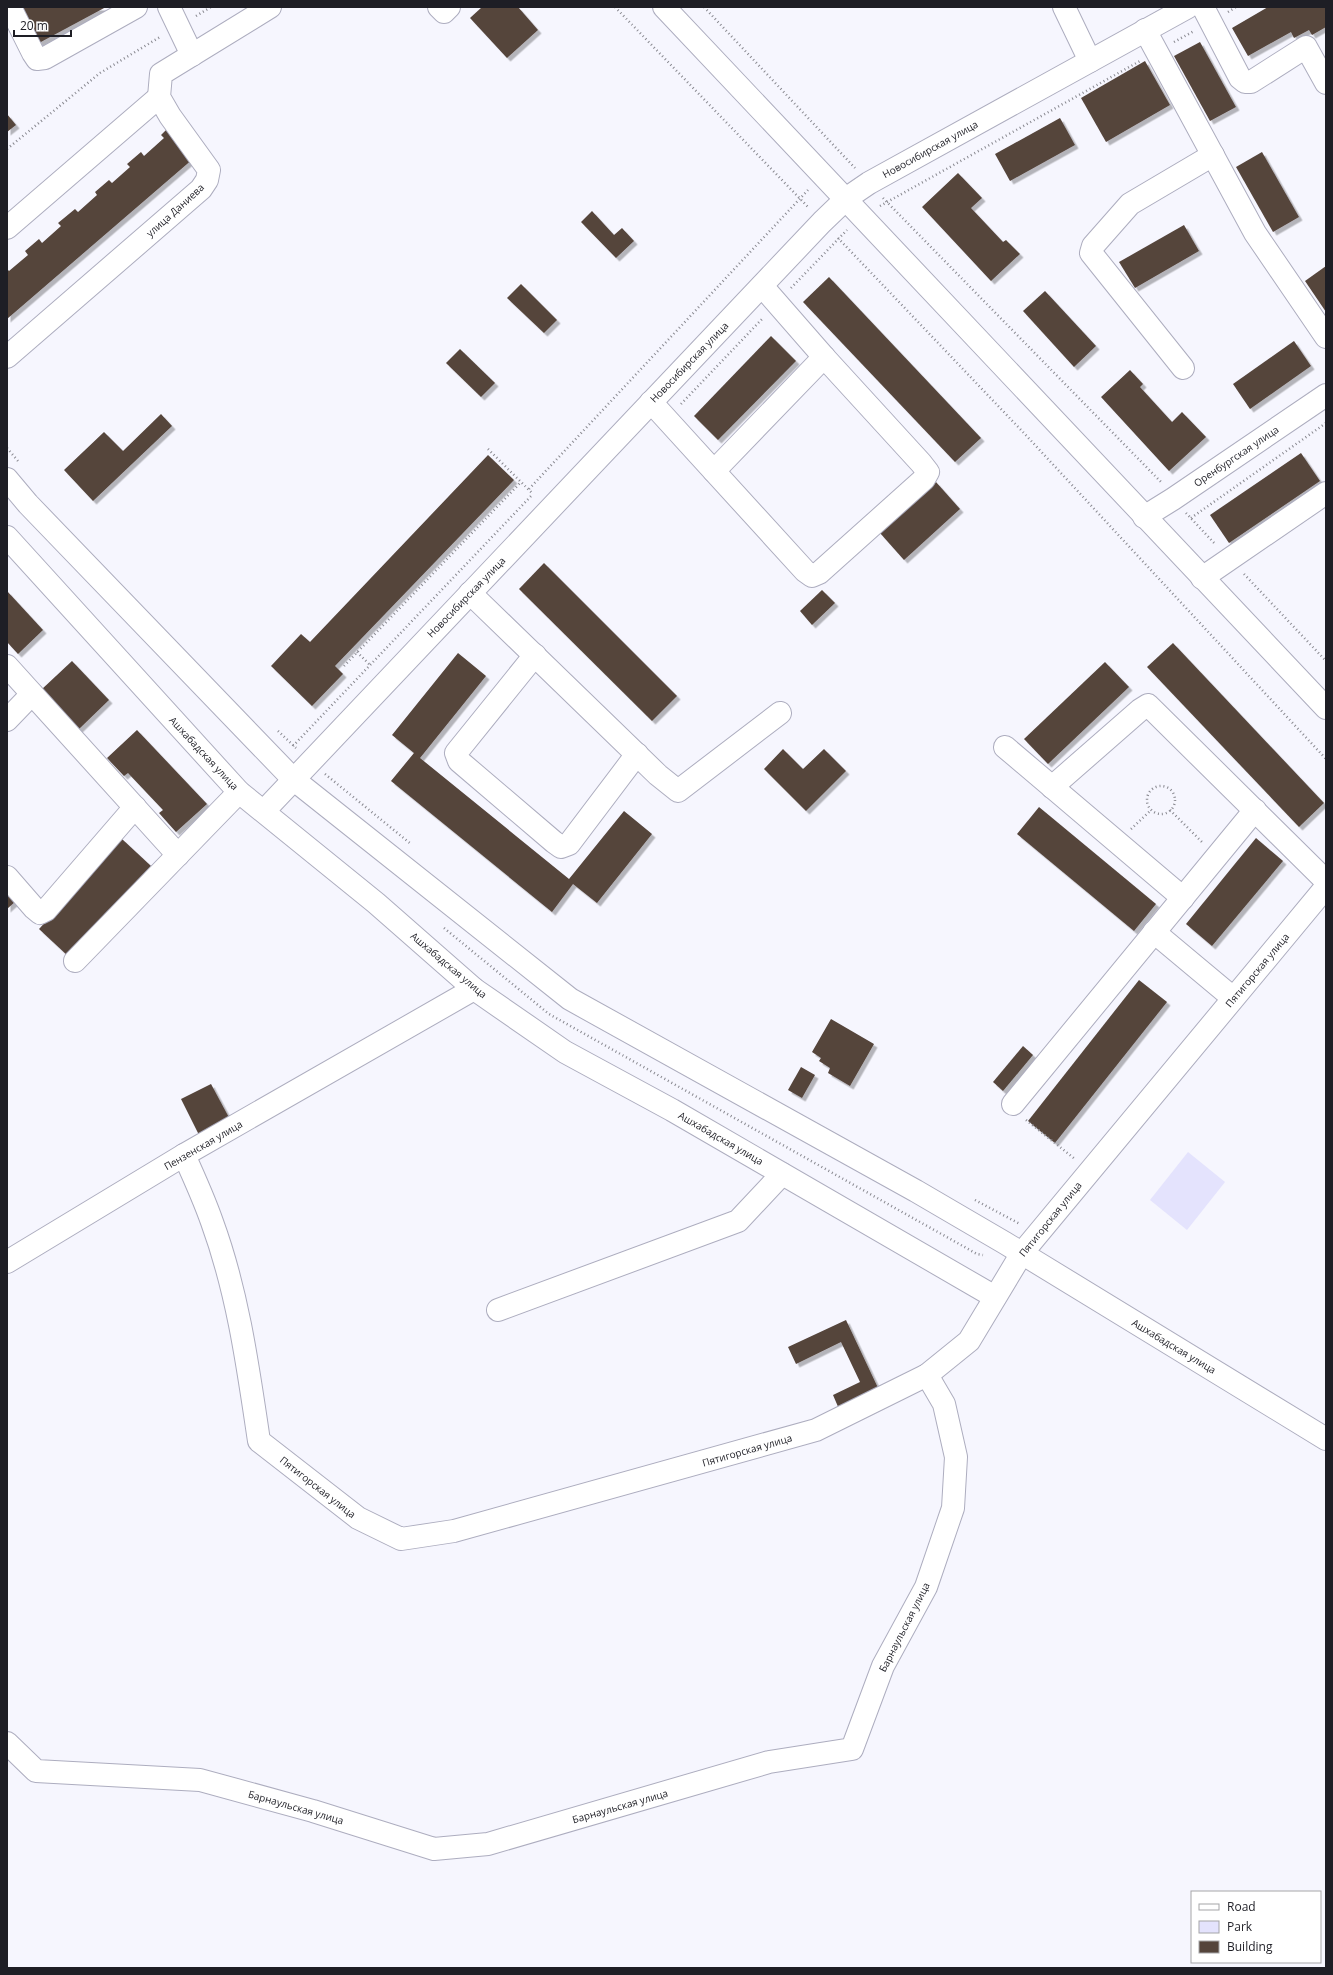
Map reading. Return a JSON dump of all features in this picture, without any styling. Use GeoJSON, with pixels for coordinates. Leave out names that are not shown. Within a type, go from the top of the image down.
{"type":"FeatureCollection","features":[{"type":"Feature","properties":{"kind":"street"},"geometry":{"type":"LineString","coordinates":[[13,13],[32,53],[37,59],[45,58],[136,7]]}},
{"type":"Feature","properties":{"kind":"street"},"geometry":{"type":"LineString","coordinates":[[169,7],[192,55]]}},
{"type":"Feature","properties":{"kind":"street"},"geometry":{"type":"LineString","coordinates":[[7,228],[159,97],[161,74],[270,7]]}},
{"type":"Feature","properties":{"kind":"street"},"geometry":{"type":"LineString","coordinates":[[439,7],[444,12],[449,7]]}},
{"type":"Feature","properties":{"kind":"street"},"geometry":{"type":"LineString","coordinates":[[664,7],[822,174],[847,198],[862,216],[1144,517],[1326,708]]}},
{"type":"Feature","properties":{"kind":"street"},"geometry":{"type":"LineString","coordinates":[[1064,7],[1090,61]]}},
{"type":"Feature","properties":{"kind":"street","name":"Новосибирская улица"},"geometry":{"type":"LineString","coordinates":[[264,811],[301,785],[318,768],[470,593],[822,222],[847,198],[869,183],[1188,7]]}},
{"type":"Feature","properties":{"kind":"street"},"geometry":{"type":"LineString","coordinates":[[1207,14],[1240,78],[1245,82],[1251,82],[1306,47],[1326,83]]}},
{"type":"Feature","properties":{"kind":"street"},"geometry":{"type":"LineString","coordinates":[[1145,30],[1255,233],[1326,337]]}},
{"type":"Feature","properties":{"kind":"street","name":"улица Даниева"},"geometry":{"type":"LineString","coordinates":[[7,357],[201,189],[207,180],[209,170],[170,116],[159,97]]}},
{"type":"Feature","properties":{"kind":"street"},"geometry":{"type":"LineString","coordinates":[[1183,368],[1091,253],[1093,246],[1130,204],[1214,155]]}},
{"type":"Feature","properties":{"kind":"street"},"geometry":{"type":"LineString","coordinates":[[651,402],[805,571],[812,576],[819,573],[924,479],[928,472],[921,463],[824,357],[762,286]]}},
{"type":"Feature","properties":{"kind":"street"},"geometry":{"type":"LineString","coordinates":[[714,471],[824,357]]}},
{"type":"Feature","properties":{"kind":"street","name":"Оренбургская улица"},"geometry":{"type":"LineString","coordinates":[[1144,517],[1173,500],[1326,395]]}},
{"type":"Feature","properties":{"kind":"street","name":"Ашхабадская улица"},"geometry":{"type":"LineString","coordinates":[[14,471],[28,504],[301,785],[570,999],[916,1191],[1022,1253],[1325,1438]]}},
{"type":"Feature","properties":{"kind":"street"},"geometry":{"type":"LineString","coordinates":[[1202,578],[1326,493]]}},
{"type":"Feature","properties":{"kind":"street","name":"Ашхабадская улица"},"geometry":{"type":"LineString","coordinates":[[7,537],[239,792],[376,903],[474,989],[565,1052],[672,1110],[995,1297]]}},
{"type":"Feature","properties":{"kind":"street"},"geometry":{"type":"LineString","coordinates":[[470,593],[637,754],[678,791],[780,713]]}},
{"type":"Feature","properties":{"kind":"street"},"geometry":{"type":"LineString","coordinates":[[534,655],[456,753],[460,761],[561,847],[569,844],[637,754]]}},
{"type":"Feature","properties":{"kind":"street"},"geometry":{"type":"LineString","coordinates":[[7,666],[178,855]]}},
{"type":"Feature","properties":{"kind":"street"},"geometry":{"type":"LineString","coordinates":[[7,720],[32,694]]}},
{"type":"Feature","properties":{"kind":"street"},"geometry":{"type":"LineString","coordinates":[[1052,787],[1140,710],[1148,705],[1326,880]]}},
{"type":"Feature","properties":{"kind":"street"},"geometry":{"type":"LineString","coordinates":[[1005,747],[1183,898]]}},
{"type":"Feature","properties":{"kind":"street"},"geometry":{"type":"LineString","coordinates":[[75,961],[239,792]]}},
{"type":"Feature","properties":{"kind":"street"},"geometry":{"type":"LineString","coordinates":[[7,877],[34,908],[40,913],[46,910],[135,808]]}},
{"type":"Feature","properties":{"kind":"street"},"geometry":{"type":"LineString","coordinates":[[1013,1104],[1255,810]]}},
{"type":"Feature","properties":{"kind":"street","name":"Пятигорская улица"},"geometry":{"type":"LineString","coordinates":[[184,1155],[212,1222],[230,1280],[244,1344],[259,1441],[358,1518],[401,1539],[454,1531],[816,1430],[927,1375],[969,1341],[1022,1253],[1326,887]]}},
{"type":"Feature","properties":{"kind":"street"},"geometry":{"type":"LineString","coordinates":[[1154,932],[1233,998]]}},
{"type":"Feature","properties":{"kind":"street","name":"Пензенская улица"},"geometry":{"type":"LineString","coordinates":[[7,1262],[184,1155],[474,989]]}},
{"type":"Feature","properties":{"kind":"street"},"geometry":{"type":"LineString","coordinates":[[498,1310],[738,1221],[782,1174]]}},
{"type":"Feature","properties":{"kind":"street","name":"Барнаульская улица"},"geometry":{"type":"LineString","coordinates":[[7,1743],[36,1771],[200,1780],[313,1811],[434,1849],[488,1844],[769,1762],[852,1749],[883,1666],[926,1587],[953,1508],[956,1457],[944,1404],[927,1375]]}},
{"type":"Feature","properties":{"kind":"path"},"geometry":{"type":"LineString","coordinates":[[7,150],[100,73],[211,7]]}},
{"type":"Feature","properties":{"kind":"path"},"geometry":{"type":"LineString","coordinates":[[615,7],[1022,431],[1326,759]]}},
{"type":"Feature","properties":{"kind":"path"},"geometry":{"type":"LineString","coordinates":[[704,7],[887,202],[1161,482],[1173,500],[1326,661]]}},
{"type":"Feature","properties":{"kind":"path"},"geometry":{"type":"LineString","coordinates":[[666,419],[862,216],[1157,51],[1207,14],[1236,7]]}},
{"type":"Feature","properties":{"kind":"path"},"geometry":{"type":"LineString","coordinates":[[529,489],[822,174]]}},
{"type":"Feature","properties":{"kind":"path"},"geometry":{"type":"LineString","coordinates":[[1191,518],[1326,423]]}},
{"type":"Feature","properties":{"kind":"path"},"geometry":{"type":"LineString","coordinates":[[7,448],[14,471]]}},
{"type":"Feature","properties":{"kind":"path"},"geometry":{"type":"LineString","coordinates":[[488,449],[549,509]]}},
{"type":"Feature","properties":{"kind":"path"},"geometry":{"type":"LineString","coordinates":[[344,666],[521,482]]}},
{"type":"Feature","properties":{"kind":"path"},"geometry":{"type":"LineString","coordinates":[[277,762],[533,494]]}},
{"type":"Feature","properties":{"kind":"path"},"geometry":{"type":"LineString","coordinates":[[357,652],[370,665]]}},
{"type":"Feature","properties":{"kind":"path"},"geometry":{"type":"LineString","coordinates":[[276,730],[318,768],[417,849]]}},
{"type":"Feature","properties":{"kind":"path"},"geometry":{"type":"LineString","coordinates":[[301,785],[318,768],[331,768]]}},
{"type":"Feature","properties":{"kind":"path"},"geometry":{"type":"LineString","coordinates":[[1161,786],[1171,790],[1174,795],[1174,805],[1170,810],[1161,814],[1151,810],[1148,805],[1148,795],[1151,790],[1161,786]]}},
{"type":"Feature","properties":{"kind":"path"},"geometry":{"type":"LineString","coordinates":[[1117,842],[1151,810]]}},
{"type":"Feature","properties":{"kind":"path"},"geometry":{"type":"LineString","coordinates":[[1170,810],[1217,857]]}},
{"type":"Feature","properties":{"kind":"path"},"geometry":{"type":"LineString","coordinates":[[1013,1104],[1019,1114],[1076,1160]]}},
{"type":"Feature","properties":{"kind":"path"},"geometry":{"type":"LineString","coordinates":[[972,1198],[1020,1225]]}},
{"type":"Feature","properties":{"kind":"green space"},"geometry":{"type":"Polygon","coordinates":[[[1188,1152],[1225,1182],[1187,1230],[1150,1200],[1188,1152]]]}},
{"type":"Feature","properties":{"kind":"building"},"geometry":{"type":"Polygon","coordinates":[[[20,7],[106,7],[39,43],[20,7]]]}},
{"type":"Feature","properties":{"kind":"building"},"geometry":{"type":"Polygon","coordinates":[[[482,7],[518,7],[538,30],[507,58],[470,18],[482,7]]]}},
{"type":"Feature","properties":{"kind":"building"},"geometry":{"type":"Polygon","coordinates":[[[1268,7],[1326,7],[1326,27],[1312,35],[1309,30],[1294,38],[1291,32],[1248,56],[1232,28],[1268,7]]]}},
{"type":"Feature","properties":{"kind":"building"},"geometry":{"type":"Polygon","coordinates":[[[1200,42],[1236,107],[1210,121],[1174,56],[1200,42]]]}},
{"type":"Feature","properties":{"kind":"building"},"geometry":{"type":"Polygon","coordinates":[[[1145,61],[1170,105],[1106,142],[1081,98],[1145,61]]]}},
{"type":"Feature","properties":{"kind":"building"},"geometry":{"type":"Polygon","coordinates":[[[7,114],[16,125],[7,132],[7,114]]]}},
{"type":"Feature","properties":{"kind":"building"},"geometry":{"type":"Polygon","coordinates":[[[1060,118],[1075,145],[1010,181],[995,154],[1060,118]]]}},
{"type":"Feature","properties":{"kind":"building"},"geometry":{"type":"Polygon","coordinates":[[[167,129],[194,158],[7,319],[7,269],[9,271],[28,255],[25,251],[39,239],[42,243],[61,226],[58,223],[75,209],[78,212],[97,195],[95,192],[109,180],[112,183],[130,167],[127,164],[141,152],[144,156],[164,138],[161,135],[167,129]]]}},
{"type":"Feature","properties":{"kind":"building"},"geometry":{"type":"Polygon","coordinates":[[[1262,152],[1299,217],[1273,232],[1236,167],[1262,152]]]}},
{"type":"Feature","properties":{"kind":"building"},"geometry":{"type":"Polygon","coordinates":[[[958,173],[982,198],[971,208],[1003,242],[1006,240],[1020,254],[991,281],[922,207],[958,173]]]}},
{"type":"Feature","properties":{"kind":"building"},"geometry":{"type":"Polygon","coordinates":[[[592,211],[614,235],[622,228],[634,241],[616,258],[581,222],[592,211]]]}},
{"type":"Feature","properties":{"kind":"building"},"geometry":{"type":"Polygon","coordinates":[[[1184,225],[1199,251],[1135,288],[1119,262],[1184,225]]]}},
{"type":"Feature","properties":{"kind":"building"},"geometry":{"type":"Polygon","coordinates":[[[1326,266],[1326,312],[1305,281],[1326,266]]]}},
{"type":"Feature","properties":{"kind":"building"},"geometry":{"type":"Polygon","coordinates":[[[829,277],[981,438],[955,462],[803,302],[829,277]]]}},
{"type":"Feature","properties":{"kind":"building"},"geometry":{"type":"Polygon","coordinates":[[[521,284],[557,320],[544,333],[507,298],[521,284]]]}},
{"type":"Feature","properties":{"kind":"building"},"geometry":{"type":"Polygon","coordinates":[[[1045,291],[1096,346],[1074,367],[1023,311],[1045,291]]]}},
{"type":"Feature","properties":{"kind":"building"},"geometry":{"type":"Polygon","coordinates":[[[771,336],[796,361],[718,440],[694,416],[771,336]]]}},
{"type":"Feature","properties":{"kind":"building"},"geometry":{"type":"Polygon","coordinates":[[[1294,341],[1311,366],[1250,409],[1233,384],[1294,341]]]}},
{"type":"Feature","properties":{"kind":"building"},"geometry":{"type":"Polygon","coordinates":[[[460,349],[495,383],[481,397],[446,363],[460,349]]]}},
{"type":"Feature","properties":{"kind":"building"},"geometry":{"type":"Polygon","coordinates":[[[1130,370],[1143,384],[1140,387],[1172,422],[1182,412],[1206,437],[1169,471],[1101,397],[1130,370]]]}},
{"type":"Feature","properties":{"kind":"building"},"geometry":{"type":"Polygon","coordinates":[[[161,414],[172,426],[93,501],[64,470],[104,432],[123,451],[161,414]]]}},
{"type":"Feature","properties":{"kind":"building"},"geometry":{"type":"Polygon","coordinates":[[[1301,453],[1320,481],[1229,543],[1210,515],[1301,453]]]}},
{"type":"Feature","properties":{"kind":"building"},"geometry":{"type":"Polygon","coordinates":[[[488,455],[514,480],[335,666],[343,674],[312,706],[271,666],[301,634],[310,642],[488,455]]]}},
{"type":"Feature","properties":{"kind":"building"},"geometry":{"type":"Polygon","coordinates":[[[936,482],[960,509],[904,560],[880,533],[936,482]]]}},
{"type":"Feature","properties":{"kind":"building"},"geometry":{"type":"Polygon","coordinates":[[[544,563],[677,696],[652,721],[519,589],[544,563]]]}},
{"type":"Feature","properties":{"kind":"building"},"geometry":{"type":"Polygon","coordinates":[[[822,590],[835,603],[812,625],[800,611],[822,590]]]}},
{"type":"Feature","properties":{"kind":"building"},"geometry":{"type":"Polygon","coordinates":[[[7,591],[43,630],[18,654],[7,642],[7,591]]]}},
{"type":"Feature","properties":{"kind":"building"},"geometry":{"type":"Polygon","coordinates":[[[1173,643],[1324,803],[1299,827],[1147,667],[1173,643]]]}},
{"type":"Feature","properties":{"kind":"building"},"geometry":{"type":"Polygon","coordinates":[[[458,653],[486,676],[420,758],[569,879],[624,811],[652,834],[597,903],[573,884],[552,912],[391,781],[414,753],[392,735],[458,653]]]}},
{"type":"Feature","properties":{"kind":"building"},"geometry":{"type":"Polygon","coordinates":[[[72,661],[109,700],[78,730],[41,690],[72,661]]]}},
{"type":"Feature","properties":{"kind":"building"},"geometry":{"type":"Polygon","coordinates":[[[1105,662],[1129,687],[1048,764],[1024,739],[1105,662]]]}},
{"type":"Feature","properties":{"kind":"building"},"geometry":{"type":"Polygon","coordinates":[[[137,730],[207,804],[176,832],[159,813],[163,810],[128,773],[124,776],[107,758],[137,730]]]}},
{"type":"Feature","properties":{"kind":"building"},"geometry":{"type":"Polygon","coordinates":[[[783,749],[803,769],[824,749],[846,771],[806,811],[764,769],[783,749]]]}},
{"type":"Feature","properties":{"kind":"building"},"geometry":{"type":"Polygon","coordinates":[[[1039,807],[1156,904],[1134,931],[1017,834],[1039,807]]]}},
{"type":"Feature","properties":{"kind":"building"},"geometry":{"type":"Polygon","coordinates":[[[1256,838],[1283,861],[1212,946],[1186,924],[1256,838]]]}},
{"type":"Feature","properties":{"kind":"building"},"geometry":{"type":"Polygon","coordinates":[[[122,839],[151,866],[68,956],[39,929],[122,839]]]}},
{"type":"Feature","properties":{"kind":"building"},"geometry":{"type":"Polygon","coordinates":[[[7,891],[16,901],[7,909],[7,891]]]}},
{"type":"Feature","properties":{"kind":"building"},"geometry":{"type":"Polygon","coordinates":[[[1139,980],[1167,1002],[1055,1143],[1028,1121],[1139,980]]]}},
{"type":"Feature","properties":{"kind":"building"},"geometry":{"type":"Polygon","coordinates":[[[831,1019],[874,1044],[850,1086],[828,1073],[830,1068],[819,1061],[821,1058],[812,1052],[831,1019]]]}},
{"type":"Feature","properties":{"kind":"building"},"geometry":{"type":"Polygon","coordinates":[[[1023,1046],[1033,1055],[1003,1091],[993,1082],[1023,1046]]]}},
{"type":"Feature","properties":{"kind":"building"},"geometry":{"type":"Polygon","coordinates":[[[801,1067],[815,1075],[802,1098],[788,1090],[801,1067]]]}},
{"type":"Feature","properties":{"kind":"building"},"geometry":{"type":"Polygon","coordinates":[[[211,1084],[233,1125],[202,1141],[181,1099],[211,1084]]]}},
{"type":"Feature","properties":{"kind":"building"},"geometry":{"type":"Polygon","coordinates":[[[846,1320],[879,1390],[839,1409],[833,1395],[860,1382],[841,1342],[796,1364],[788,1347],[846,1320]]]}}]}
